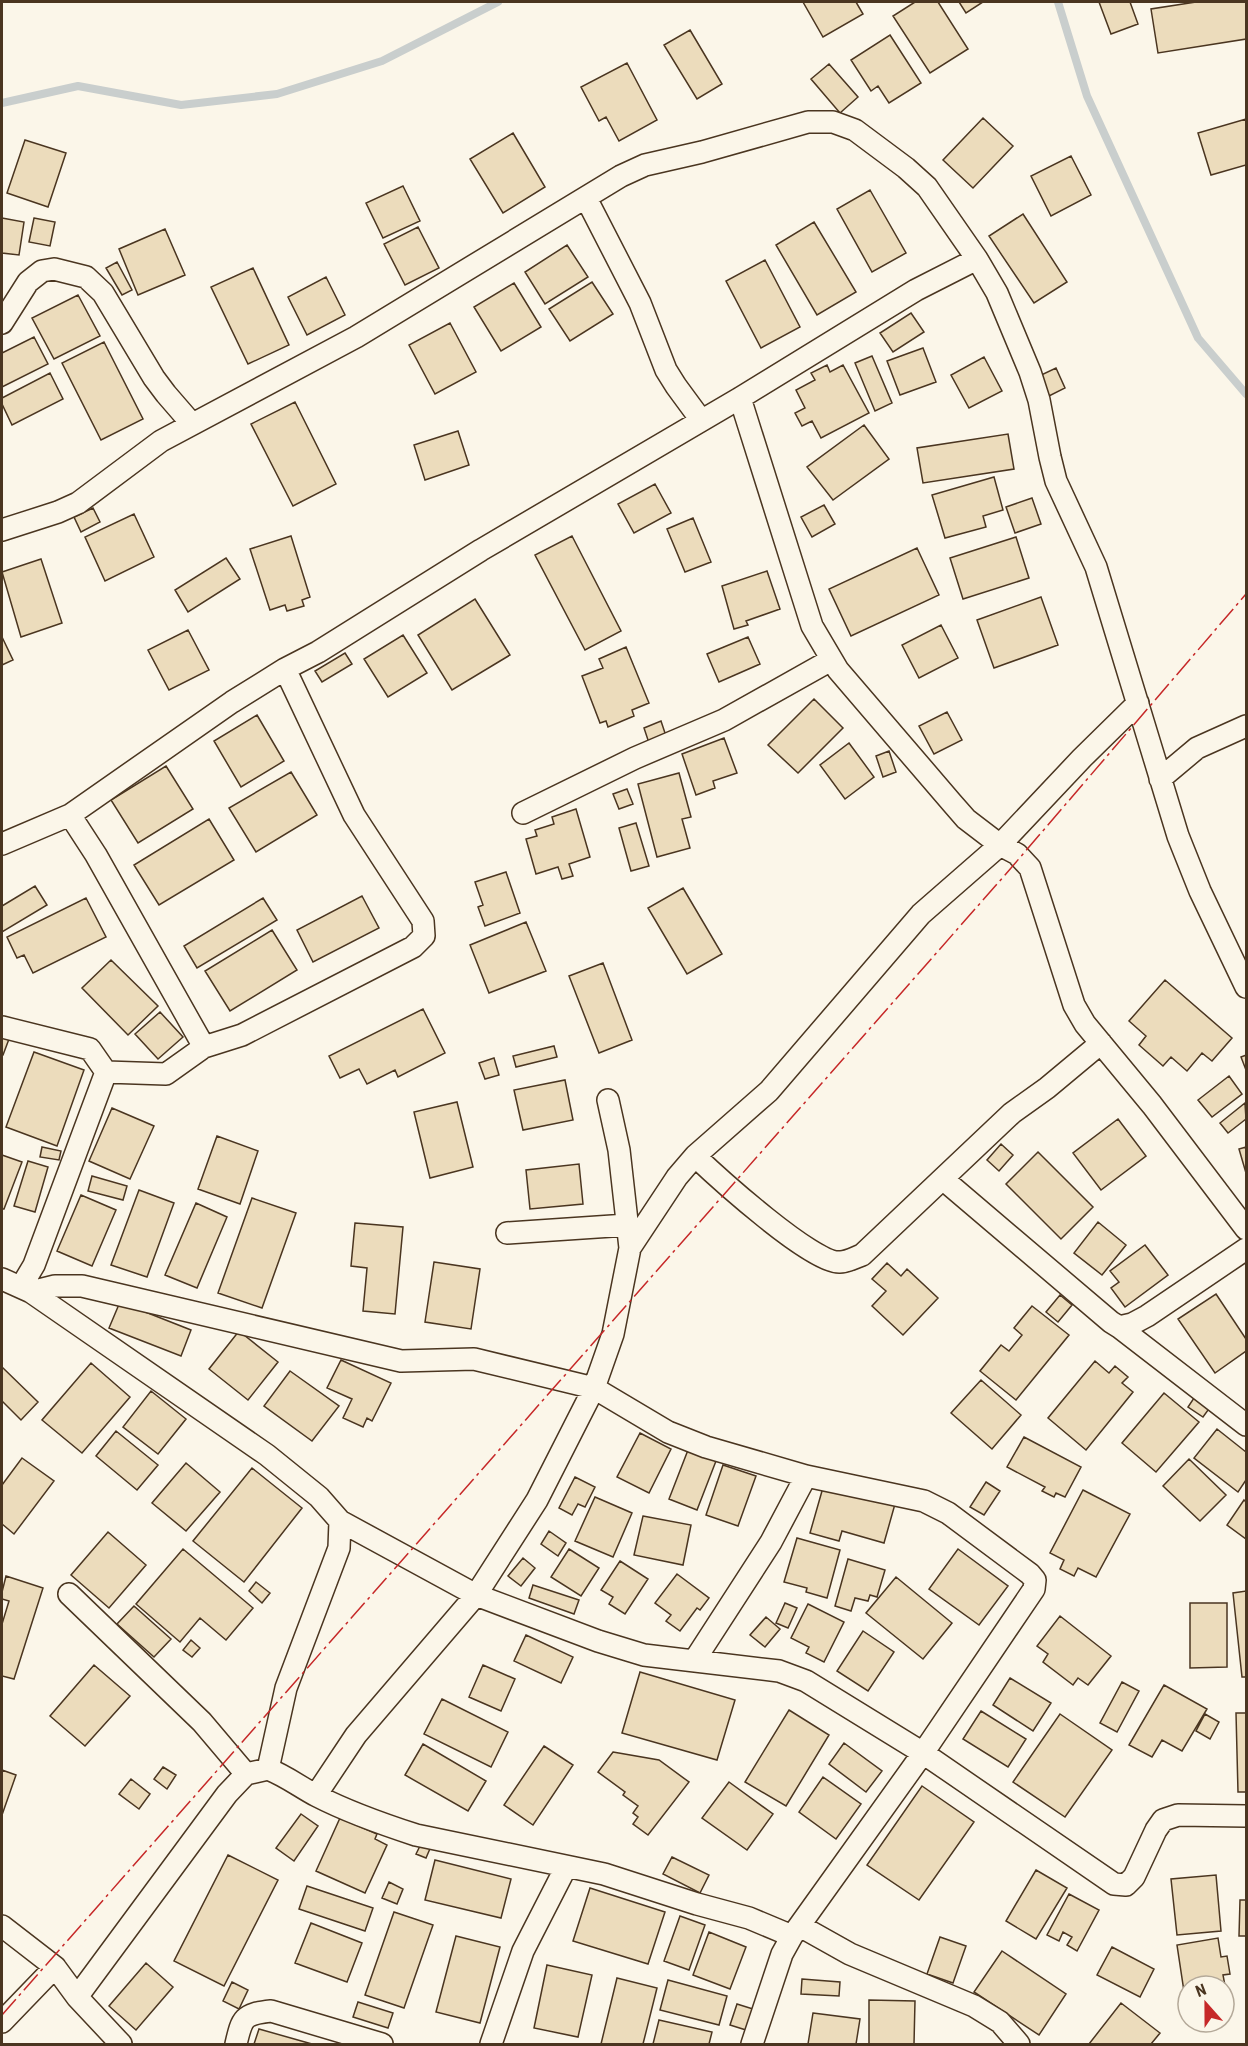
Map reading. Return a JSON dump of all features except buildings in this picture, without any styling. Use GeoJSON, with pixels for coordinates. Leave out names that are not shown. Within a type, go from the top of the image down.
{"type":"FeatureCollection","features":[{"type":"Feature","properties":{"kind":"street"},"geometry":{"type":"LineString","coordinates":[[2,530],[78,503],[161,441],[356,337],[621,177],[645,165],[702,152],[808,122],[833,122],[855,130],[906,168],[927,187],[998,293],[1040,400],[1056,481],[1096,567],[1178,836],[1200,891],[1246,984]]}},
{"type":"Feature","properties":{"kind":"street"},"geometry":{"type":"LineString","coordinates":[[586,198],[636,295],[666,369],[701,420]]}},
{"type":"Feature","properties":{"kind":"street"},"geometry":{"type":"LineString","coordinates":[[2,844],[70,815],[222,708],[285,669],[318,652],[481,550],[740,398],[916,290],[977,259]]}},
{"type":"Feature","properties":{"kind":"street"},"geometry":{"type":"LineString","coordinates":[[2,323],[27,282],[42,271],[54,269],[86,277],[103,293],[154,378],[192,424]]}},
{"type":"Feature","properties":{"kind":"street"},"geometry":{"type":"LineString","coordinates":[[740,398],[812,626],[831,660],[959,811],[1000,845],[1017,854],[1029,868],[1074,1005],[1085,1024],[1152,1105],[1246,1229]]}},
{"type":"Feature","properties":{"kind":"street"},"geometry":{"type":"LineString","coordinates":[[523,813],[635,758],[724,720],[831,660]]}},
{"type":"Feature","properties":{"kind":"street"},"geometry":{"type":"LineString","coordinates":[[106,1072],[166,1074],[204,1047],[242,1035],[413,947],[424,936],[423,921],[354,815],[285,669]]}},
{"type":"Feature","properties":{"kind":"street"},"geometry":{"type":"LineString","coordinates":[[630,1248],[672,1184],[695,1156],[769,1091],[921,914],[1000,845],[1082,758],[1138,703]]}},
{"type":"Feature","properties":{"kind":"street"},"geometry":{"type":"LineString","coordinates":[[1160,778],[1197,748],[1246,726]]}},
{"type":"Feature","properties":{"kind":"street"},"geometry":{"type":"LineString","coordinates":[[70,815],[96,855],[204,1047]]}},
{"type":"Feature","properties":{"kind":"street"},"geometry":{"type":"LineString","coordinates":[[2,1027],[90,1049],[106,1072]]}},
{"type":"Feature","properties":{"kind":"street"},"geometry":{"type":"LineString","coordinates":[[695,1156],[735,1194],[820,1257],[839,1263],[862,1255],[944,1180],[1012,1113],[1047,1088],[1101,1043]]}},
{"type":"Feature","properties":{"kind":"street"},"geometry":{"type":"LineString","coordinates":[[18,1286],[34,1264],[106,1072]]}},
{"type":"Feature","properties":{"kind":"street"},"geometry":{"type":"LineString","coordinates":[[316,1795],[356,1734],[476,1595],[537,1500],[594,1388],[613,1334],[630,1248],[619,1150],[608,1100]]}},
{"type":"Feature","properties":{"kind":"street"},"geometry":{"type":"LineString","coordinates":[[944,1180],[1111,1322],[1246,1425]]}},
{"type":"Feature","properties":{"kind":"street"},"geometry":{"type":"LineString","coordinates":[[507,1233],[627,1225]]}},
{"type":"Feature","properties":{"kind":"street"},"geometry":{"type":"LineString","coordinates":[[1119,1327],[1132,1324],[1147,1316],[1246,1249]]}},
{"type":"Feature","properties":{"kind":"street"},"geometry":{"type":"LineString","coordinates":[[18,1286],[82,1286],[401,1361],[474,1359],[594,1388],[668,1432],[706,1447],[806,1476],[924,1501],[948,1513],[1030,1574],[1035,1580],[1034,1589],[923,1753],[782,1954],[752,2044]]}},
{"type":"Feature","properties":{"kind":"street"},"geometry":{"type":"LineString","coordinates":[[18,1286],[267,1455],[319,1497],[340,1521],[476,1595],[598,1641],[644,1655],[778,1671],[806,1681],[923,1753],[1114,1884],[1126,1885],[1134,1877],[1163,1820],[1178,1815],[1246,1816]]}},
{"type":"Feature","properties":{"kind":"street"},"geometry":{"type":"LineString","coordinates":[[694,1660],[771,1542],[806,1476]]}},
{"type":"Feature","properties":{"kind":"street"},"geometry":{"type":"LineString","coordinates":[[268,1769],[286,1688],[339,1548],[340,1521]]}},
{"type":"Feature","properties":{"kind":"street"},"geometry":{"type":"LineString","coordinates":[[69,1594],[202,1722],[246,1774]]}},
{"type":"Feature","properties":{"kind":"street"},"geometry":{"type":"LineString","coordinates":[[77,1997],[227,1794],[246,1774],[268,1769],[284,1775],[316,1795],[386,1826],[416,1835],[604,1874],[697,1904],[796,1931],[974,2006],[1000,2022],[1019,2044]]}},
{"type":"Feature","properties":{"kind":"street"},"geometry":{"type":"LineString","coordinates":[[491,2044],[523,1951],[567,1867]]}},
{"type":"Feature","properties":{"kind":"street"},"geometry":{"type":"LineString","coordinates":[[2,1926],[55,1967],[77,1997],[121,2044]]}},
{"type":"Feature","properties":{"kind":"street"},"geometry":{"type":"LineString","coordinates":[[2,2022],[55,1967]]}},
{"type":"Feature","properties":{"kind":"street"},"geometry":{"type":"LineString","coordinates":[[236,2044],[240,2025],[252,2013],[271,2011],[382,2044]]}},
{"type":"Feature","properties":{"kind":"waterway"},"geometry":{"type":"LineString","coordinates":[[2,103],[78,86],[181,105],[277,94],[382,61],[498,2]]}},
{"type":"Feature","properties":{"kind":"waterway"},"geometry":{"type":"LineString","coordinates":[[1058,2],[1087,96],[1198,338],[1246,394]]}},
{"type":"Feature","properties":{"kind":"power"},"geometry":{"type":"LineString","coordinates":[[2,2015],[1005,875],[1246,594]]}}]}
